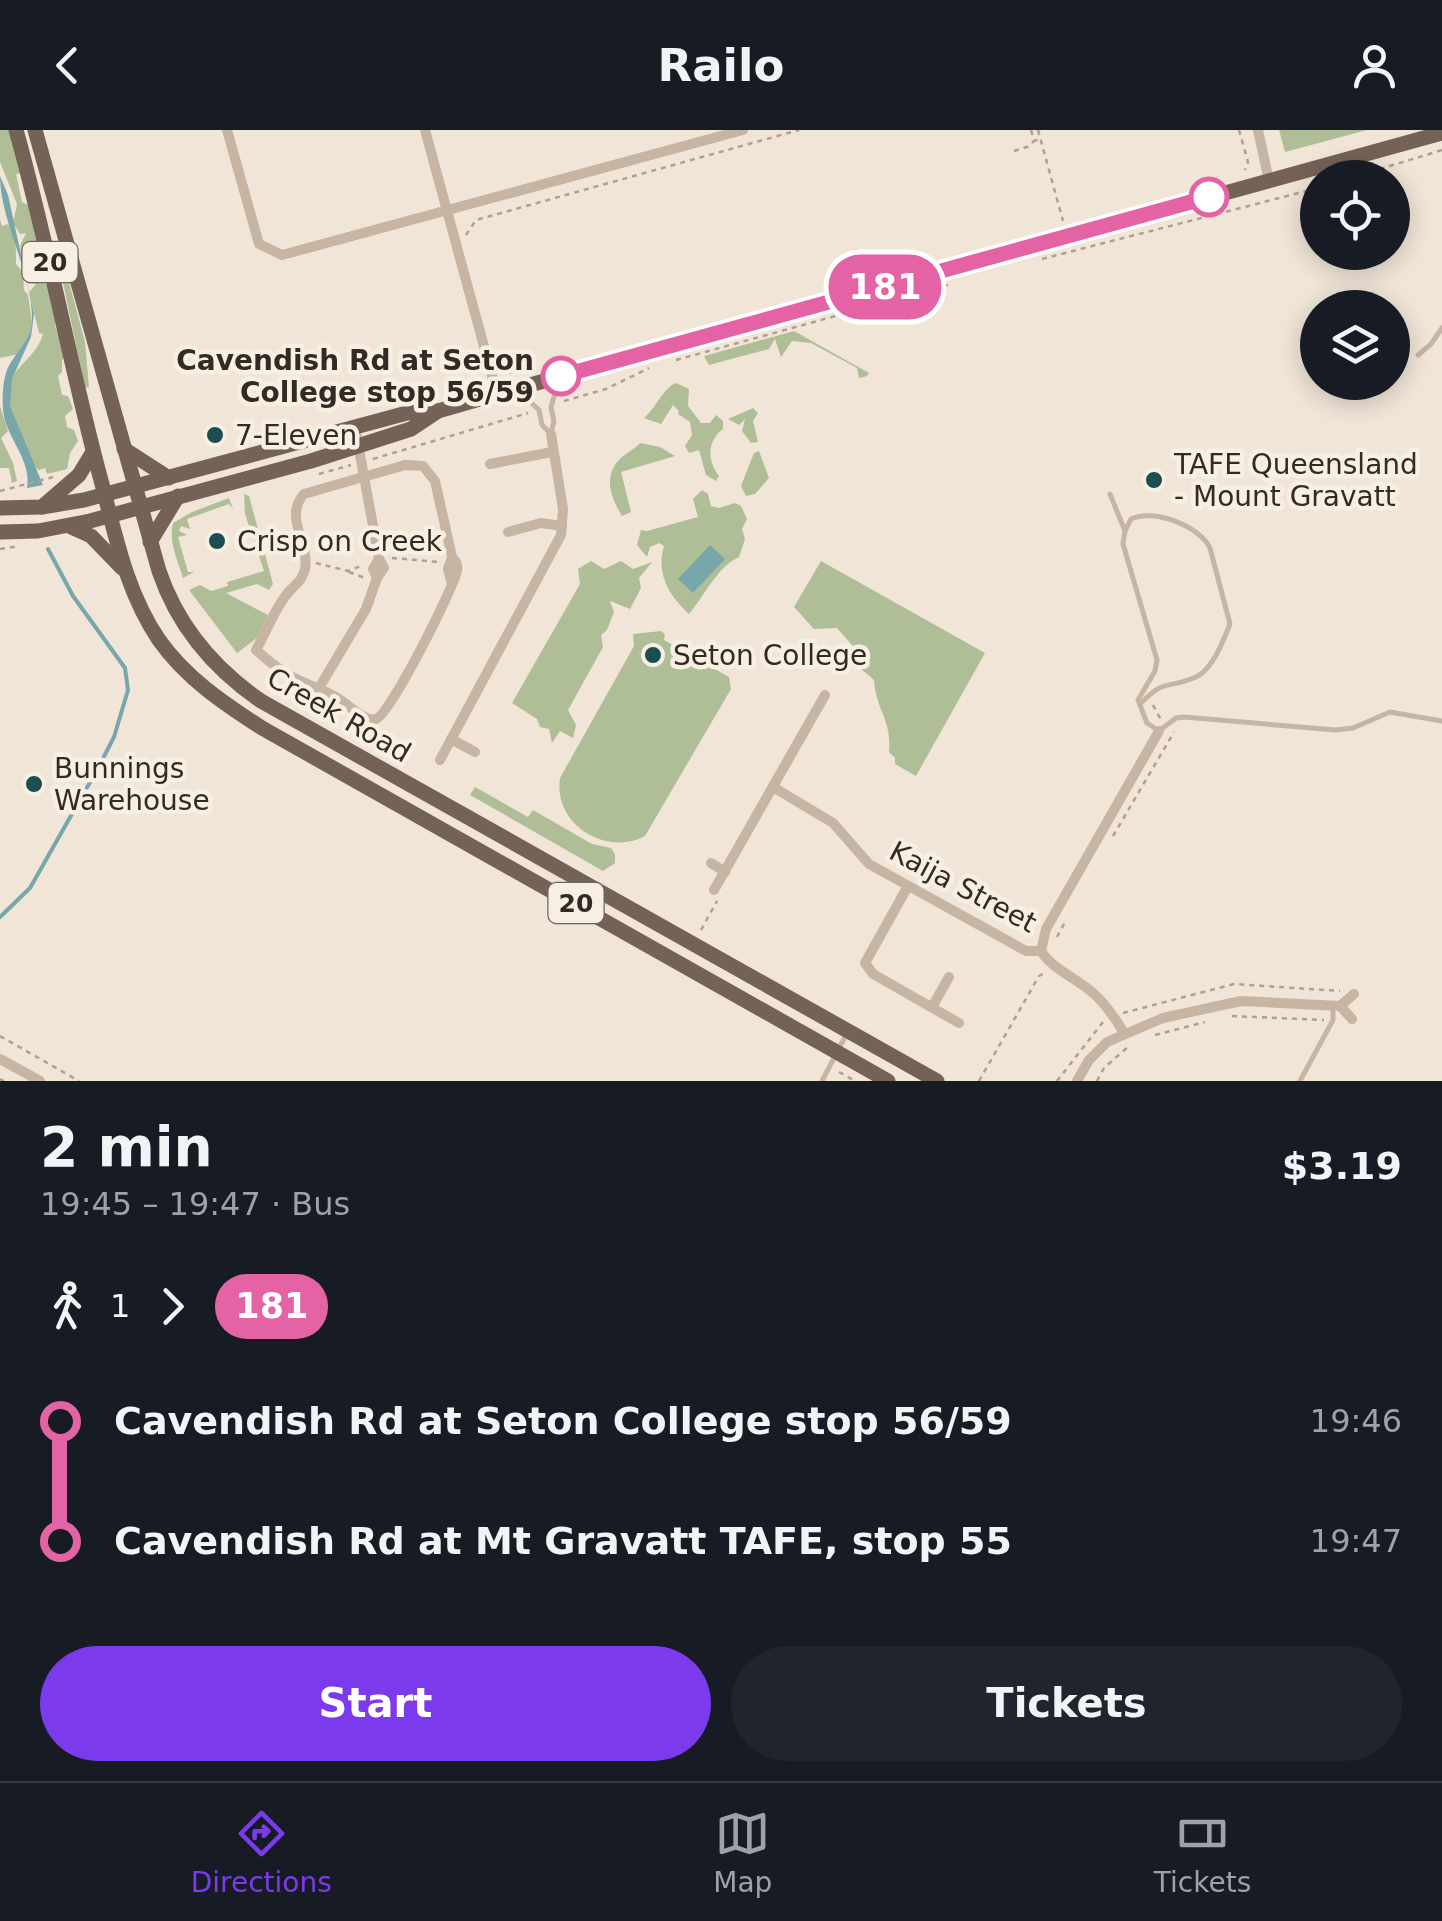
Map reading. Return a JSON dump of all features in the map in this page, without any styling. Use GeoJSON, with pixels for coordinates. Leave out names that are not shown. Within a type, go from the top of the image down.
{"type":"FeatureCollection","features":[{"type":"Feature","properties":{"kind":"main road","name":"Creek Road"},"geometry":{"type":"LineString","coordinates":[[16,130],[36,199],[77,396],[126,572],[140,608],[160,641],[187,673],[226,705],[888,1081]]}},
{"type":"Feature","properties":{"kind":"main road","name":"Creek Road"},"geometry":{"type":"LineString","coordinates":[[35,130],[165,588],[182,622],[208,656],[245,690],[937,1081]]}},
{"type":"Feature","properties":{"kind":"main road"},"geometry":{"type":"LineString","coordinates":[[0,508],[42,507],[104,494],[407,413],[438,411],[497,394],[514,381],[559,377],[1442,133]]}},
{"type":"Feature","properties":{"kind":"main road"},"geometry":{"type":"LineString","coordinates":[[3,534],[67,526],[361,454],[438,411]]}},
{"type":"Feature","properties":{"kind":"main road"},"geometry":{"type":"LineString","coordinates":[[124,449],[169,478]]}},
{"type":"Feature","properties":{"kind":"main road"},"geometry":{"type":"LineString","coordinates":[[42,507],[79,475],[93,452]]}},
{"type":"Feature","properties":{"kind":"main road"},"geometry":{"type":"LineString","coordinates":[[150,542],[178,496]]}},
{"type":"Feature","properties":{"kind":"main road"},"geometry":{"type":"LineString","coordinates":[[67,526],[91,536],[126,572]]}},
{"type":"Feature","properties":{"kind":"street"},"geometry":{"type":"LineString","coordinates":[[227,130],[259,244],[282,255],[742,130]]}},
{"type":"Feature","properties":{"kind":"street"},"geometry":{"type":"LineString","coordinates":[[425,130],[497,394]]}},
{"type":"Feature","properties":{"kind":"street"},"geometry":{"type":"LineString","coordinates":[[1258,130],[1269,180]]}},
{"type":"Feature","properties":{"kind":"street"},"geometry":{"type":"LineString","coordinates":[[319,688],[366,609],[384,568],[378,558],[354,428]]}},
{"type":"Feature","properties":{"kind":"street"},"geometry":{"type":"LineString","coordinates":[[440,760],[551,558],[562,526],[563,508],[551,434]]}},
{"type":"Feature","properties":{"kind":"street"},"geometry":{"type":"LineString","coordinates":[[490,464],[552,452]]}},
{"type":"Feature","properties":{"kind":"street"},"geometry":{"type":"LineString","coordinates":[[414,463],[427,469],[436,482],[452,556],[448,568],[452,580],[440,614],[382,716],[370,719],[284,672],[256,650],[287,594],[304,574],[306,561],[296,520],[298,500],[308,492],[364,476],[414,463]]}},
{"type":"Feature","properties":{"kind":"street"},"geometry":{"type":"LineString","coordinates":[[508,532],[541,523],[562,526]]}},
{"type":"Feature","properties":{"kind":"street"},"geometry":{"type":"LineString","coordinates":[[714,890],[825,695]]}},
{"type":"Feature","properties":{"kind":"street"},"geometry":{"type":"LineString","coordinates":[[1042,951],[1046,929],[1159,731]]}},
{"type":"Feature","properties":{"kind":"street"},"geometry":{"type":"LineString","coordinates":[[451,739],[474,752]]}},
{"type":"Feature","properties":{"kind":"street","name":"Kaija Street"},"geometry":{"type":"LineString","coordinates":[[773,787],[833,823],[860,857],[1026,951],[1042,951],[1047,960],[1093,992],[1124,1033]]}},
{"type":"Feature","properties":{"kind":"street"},"geometry":{"type":"LineString","coordinates":[[710,863],[725,872]]}},
{"type":"Feature","properties":{"kind":"street"},"geometry":{"type":"LineString","coordinates":[[908,886],[864,963],[873,974],[959,1023]]}},
{"type":"Feature","properties":{"kind":"street"},"geometry":{"type":"LineString","coordinates":[[932,1007],[950,977]]}},
{"type":"Feature","properties":{"kind":"street"},"geometry":{"type":"LineString","coordinates":[[1077,1081],[1097,1050],[1124,1033],[1163,1018],[1241,1001],[1336,1006],[1354,994]]}},
{"type":"Feature","properties":{"kind":"street"},"geometry":{"type":"LineString","coordinates":[[1336,1006],[1352,1020]]}},
{"type":"Feature","properties":{"kind":"street"},"geometry":{"type":"LineString","coordinates":[[0,1058],[40,1081]]}},
{"type":"Feature","properties":{"kind":"lane"},"geometry":{"type":"LineString","coordinates":[[1418,355],[1442,328]]}},
{"type":"Feature","properties":{"kind":"lane"},"geometry":{"type":"LineString","coordinates":[[551,434],[551,408],[559,377]]}},
{"type":"Feature","properties":{"kind":"lane"},"geometry":{"type":"LineString","coordinates":[[514,381],[539,410],[542,425],[551,434]]}},
{"type":"Feature","properties":{"kind":"lane"},"geometry":{"type":"LineString","coordinates":[[1110,494],[1124,531],[1123,544],[1157,664],[1139,694],[1147,723],[1159,731],[1176,718],[1184,717],[1334,730],[1353,728],[1390,712],[1442,721]]}},
{"type":"Feature","properties":{"kind":"lane"},"geometry":{"type":"LineString","coordinates":[[1124,531],[1131,519],[1148,514],[1204,538],[1229,615],[1226,633],[1206,669],[1198,677],[1152,690],[1140,705]]}},
{"type":"Feature","properties":{"kind":"lane"},"geometry":{"type":"LineString","coordinates":[[1300,1081],[1333,1020],[1336,1006]]}},
{"type":"Feature","properties":{"kind":"lane"},"geometry":{"type":"LineString","coordinates":[[822,1081],[847,1032]]}},
{"type":"Feature","properties":{"kind":"path"},"geometry":{"type":"LineString","coordinates":[[466,240],[476,220],[799,130]]}},
{"type":"Feature","properties":{"kind":"path"},"geometry":{"type":"LineString","coordinates":[[1031,130],[1063,223]]}},
{"type":"Feature","properties":{"kind":"path"},"geometry":{"type":"LineString","coordinates":[[1014,151],[1037,140],[1038,130]]}},
{"type":"Feature","properties":{"kind":"path"},"geometry":{"type":"LineString","coordinates":[[1239,130],[1248,162],[1245,170]]}},
{"type":"Feature","properties":{"kind":"path"},"geometry":{"type":"LineString","coordinates":[[1410,160],[1442,150]]}},
{"type":"Feature","properties":{"kind":"path"},"geometry":{"type":"LineString","coordinates":[[1038,260],[1300,193]]}},
{"type":"Feature","properties":{"kind":"path"},"geometry":{"type":"LineString","coordinates":[[667,362],[950,284]]}},
{"type":"Feature","properties":{"kind":"path"},"geometry":{"type":"LineString","coordinates":[[498,361],[514,381]]}},
{"type":"Feature","properties":{"kind":"path"},"geometry":{"type":"LineString","coordinates":[[551,408],[566,399],[606,389],[651,366]]}},
{"type":"Feature","properties":{"kind":"path"},"geometry":{"type":"LineString","coordinates":[[319,474],[361,454],[539,410]]}},
{"type":"Feature","properties":{"kind":"path"},"geometry":{"type":"LineString","coordinates":[[0,490],[48,478]]}},
{"type":"Feature","properties":{"kind":"path"},"geometry":{"type":"LineString","coordinates":[[348,571],[360,577],[377,578]]}},
{"type":"Feature","properties":{"kind":"path"},"geometry":{"type":"LineString","coordinates":[[701,930],[717,904],[714,890]]}},
{"type":"Feature","properties":{"kind":"path"},"geometry":{"type":"LineString","coordinates":[[980,1081],[1039,976],[1048,970]]}},
{"type":"Feature","properties":{"kind":"path"},"geometry":{"type":"LineString","coordinates":[[1057,1081],[1103,1022],[1099,1012]]}},
{"type":"Feature","properties":{"kind":"path"},"geometry":{"type":"LineString","coordinates":[[0,1036],[79,1081]]}},
{"type":"Feature","properties":{"kind":"green space"},"geometry":{"type":"Polygon","coordinates":[[[0,130],[16,130],[21,173],[16,174],[22,202],[30,206],[46,285],[50,286],[58,312],[55,326],[67,355],[58,376],[62,395],[68,396],[73,409],[65,416],[67,427],[74,430],[78,441],[70,453],[67,469],[47,474],[45,468],[33,466],[9,401],[11,380],[37,348],[43,334],[39,333],[29,292],[36,284],[27,283],[20,246],[26,233],[20,234],[13,223],[17,204],[0,162],[0,130]]]}},
{"type":"Feature","properties":{"kind":"green space"},"geometry":{"type":"Polygon","coordinates":[[[1279,130],[1367,130],[1285,152],[1279,130]]]}},
{"type":"Feature","properties":{"kind":"green space"},"geometry":{"type":"Polygon","coordinates":[[[0,220],[2,226],[8,224],[13,234],[16,264],[23,272],[32,322],[19,354],[0,358],[0,220]]]}},
{"type":"Feature","properties":{"kind":"green space"},"geometry":{"type":"Polygon","coordinates":[[[65,267],[85,342],[89,387],[85,388],[60,268],[65,267]]]}},
{"type":"Feature","properties":{"kind":"green space"},"geometry":{"type":"Polygon","coordinates":[[[794,331],[869,373],[859,378],[857,368],[811,343],[792,341],[781,357],[775,339],[769,349],[709,365],[704,356],[794,331]]]}},
{"type":"Feature","properties":{"kind":"green space"},"geometry":{"type":"Polygon","coordinates":[[[676,383],[689,389],[688,406],[701,423],[710,423],[716,415],[723,421],[711,451],[712,464],[719,476],[716,481],[706,475],[699,450],[689,453],[685,446],[692,435],[690,422],[673,405],[661,424],[644,418],[676,383]]]}},
{"type":"Feature","properties":{"kind":"green space"},"geometry":{"type":"Polygon","coordinates":[[[0,406],[8,431],[1,438],[17,481],[12,483],[9,468],[0,468],[0,406]]]}},
{"type":"Feature","properties":{"kind":"green space"},"geometry":{"type":"Polygon","coordinates":[[[753,408],[758,413],[753,421],[758,442],[751,443],[742,431],[745,419],[739,425],[728,419],[753,408]]]}},
{"type":"Feature","properties":{"kind":"green space"},"geometry":{"type":"Polygon","coordinates":[[[640,443],[660,447],[675,456],[621,472],[631,512],[622,516],[612,495],[611,473],[619,460],[640,443]]]}},
{"type":"Feature","properties":{"kind":"green space"},"geometry":{"type":"Polygon","coordinates":[[[759,451],[769,478],[755,494],[746,496],[741,486],[754,453],[759,451]]]}},
{"type":"Feature","properties":{"kind":"green space"},"geometry":{"type":"Polygon","coordinates":[[[702,490],[708,494],[711,506],[741,506],[747,519],[742,529],[745,539],[739,557],[718,574],[689,614],[666,583],[662,565],[664,546],[659,543],[650,547],[647,557],[637,545],[641,530],[698,517],[693,499],[702,490]]]}},
{"type":"Feature","properties":{"kind":"green space"},"geometry":{"type":"Polygon","coordinates":[[[244,494],[249,496],[273,584],[269,590],[257,584],[226,593],[268,615],[257,638],[237,653],[189,590],[200,585],[211,591],[264,571],[245,514],[244,494]]]}},
{"type":"Feature","properties":{"kind":"green space"},"geometry":{"type":"Polygon","coordinates":[[[229,498],[233,509],[229,504],[187,519],[190,529],[181,526],[179,531],[187,535],[178,537],[188,572],[194,572],[183,578],[173,544],[173,523],[229,498]]]}},
{"type":"Feature","properties":{"kind":"green space"},"geometry":{"type":"Polygon","coordinates":[[[591,561],[604,569],[621,561],[633,569],[652,562],[639,578],[641,588],[630,609],[610,601],[614,612],[601,635],[603,647],[568,710],[576,725],[573,738],[560,731],[552,743],[549,729],[540,727],[537,719],[512,703],[580,584],[578,569],[591,561]]]}},
{"type":"Feature","properties":{"kind":"green space"},"geometry":{"type":"Polygon","coordinates":[[[821,561],[985,653],[916,776],[895,764],[889,752],[888,731],[874,680],[860,668],[858,652],[837,628],[814,629],[794,607],[821,561]]]}},
{"type":"Feature","properties":{"kind":"green space"},"geometry":{"type":"Polygon","coordinates":[[[661,631],[664,640],[729,677],[731,689],[645,836],[630,841],[599,839],[573,822],[560,795],[560,778],[634,646],[633,634],[661,631]]]}},
{"type":"Feature","properties":{"kind":"green space"},"geometry":{"type":"Polygon","coordinates":[[[475,787],[528,817],[533,810],[592,844],[611,848],[615,863],[603,871],[470,795],[475,787]]]}},
{"type":"Feature","properties":{"kind":"water"},"geometry":{"type":"Polygon","coordinates":[[[0,176],[8,195],[26,279],[5,210],[0,176]]]}},
{"type":"Feature","properties":{"kind":"water"},"geometry":{"type":"Polygon","coordinates":[[[28,285],[34,314],[31,337],[12,379],[10,406],[43,485],[27,488],[26,467],[8,429],[3,398],[8,368],[28,337],[31,325],[28,285]]]}},
{"type":"Feature","properties":{"kind":"water"},"geometry":{"type":"Polygon","coordinates":[[[710,545],[725,559],[693,593],[678,579],[710,545]]]}},
{"type":"Feature","properties":{"kind":"waterway"},"geometry":{"type":"LineString","coordinates":[[0,917],[30,888],[98,768],[114,737],[128,690],[125,668],[73,596],[48,549]]}},
{"type":"Feature","properties":{"kind":"bus line","name":"181"},"geometry":{"type":"LineString","coordinates":[[561,376],[1209,197]]}},
{"type":"Feature","properties":{"kind":"place","name":"Cavendish Rd at Seton College stop 56/59"},"geometry":{"type":"Point","coordinates":[561,376]}},
{"type":"Feature","properties":{"kind":"place","name":"7-Eleven"},"geometry":{"type":"Point","coordinates":[215,435]}},
{"type":"Feature","properties":{"kind":"place","name":"TAFE Queensland - Mount Gravatt"},"geometry":{"type":"Point","coordinates":[1154,480]}},
{"type":"Feature","properties":{"kind":"place","name":"Crisp on Creek"},"geometry":{"type":"Point","coordinates":[217,541]}},
{"type":"Feature","properties":{"kind":"place","name":"Seton College"},"geometry":{"type":"Point","coordinates":[653,655]}},
{"type":"Feature","properties":{"kind":"place","name":"Bunnings Warehouse"},"geometry":{"type":"Point","coordinates":[34,784]}}]}
